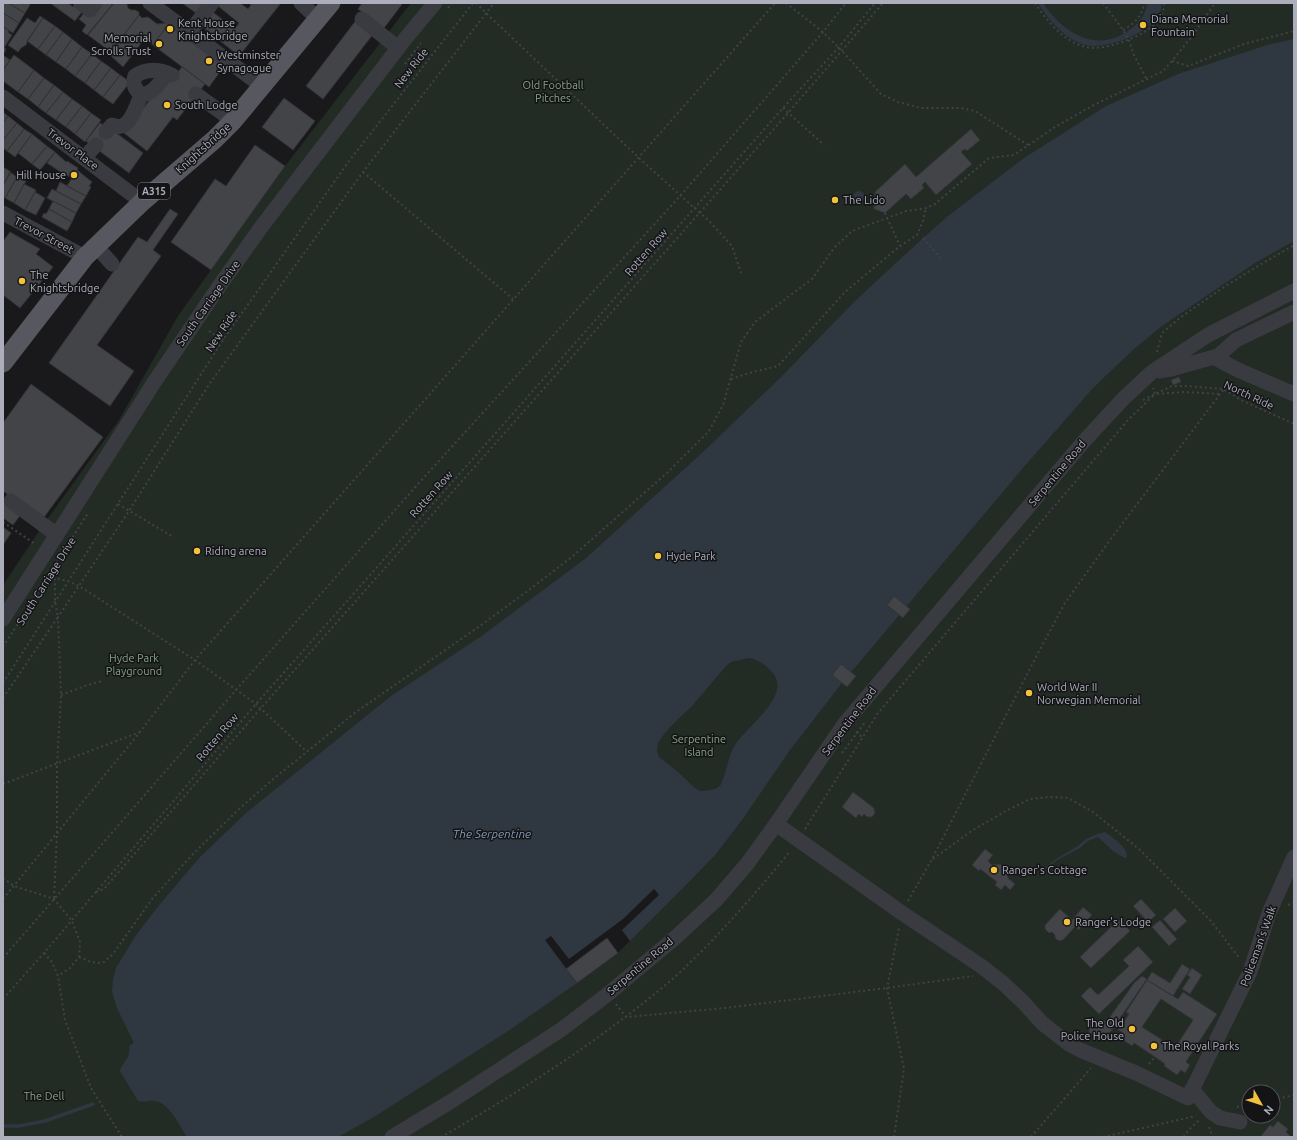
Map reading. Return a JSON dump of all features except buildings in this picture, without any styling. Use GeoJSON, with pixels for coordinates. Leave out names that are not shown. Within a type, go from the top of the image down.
{"type":"FeatureCollection","features":[{"type":"Feature","properties":{"kind":"main road","name":"A315"},"geometry":{"type":"LineString","coordinates":[[318,18],[331,3]]}},
{"type":"Feature","properties":{"kind":"main road","name":"Knightsbridge"},"geometry":{"type":"LineString","coordinates":[[3,363],[91,252],[142,202],[215,139],[262,86],[318,18]]}},
{"type":"Feature","properties":{"kind":"street"},"geometry":{"type":"LineString","coordinates":[[81,3],[90,10],[95,3]]}},
{"type":"Feature","properties":{"kind":"street"},"geometry":{"type":"LineString","coordinates":[[150,3],[262,86]]}},
{"type":"Feature","properties":{"kind":"street"},"geometry":{"type":"LineString","coordinates":[[190,32],[212,3]]}},
{"type":"Feature","properties":{"kind":"street"},"geometry":{"type":"LineString","coordinates":[[301,3],[318,18]]}},
{"type":"Feature","properties":{"kind":"street","name":"South Carriage Drive"},"geometry":{"type":"LineString","coordinates":[[5,626],[46,552],[155,381],[220,285],[262,226],[398,48],[435,3]]}},
{"type":"Feature","properties":{"kind":"street"},"geometry":{"type":"LineString","coordinates":[[362,20],[398,48]]}},
{"type":"Feature","properties":{"kind":"street"},"geometry":{"type":"LineString","coordinates":[[153,70],[169,74],[148,94],[141,94],[134,87],[133,83],[135,76],[142,72],[153,70]]}},
{"type":"Feature","properties":{"kind":"street"},"geometry":{"type":"LineString","coordinates":[[106,132],[112,125],[123,126],[127,122],[132,115],[141,94]]}},
{"type":"Feature","properties":{"kind":"street"},"geometry":{"type":"LineString","coordinates":[[196,94],[232,121]]}},
{"type":"Feature","properties":{"kind":"street","name":"Trevor Place"},"geometry":{"type":"LineString","coordinates":[[3,97],[85,157],[142,202]]}},
{"type":"Feature","properties":{"kind":"street"},"geometry":{"type":"LineString","coordinates":[[85,157],[96,145]]}},
{"type":"Feature","properties":{"kind":"street","name":"Trevor Street"},"geometry":{"type":"LineString","coordinates":[[3,213],[91,252]]}},
{"type":"Feature","properties":{"kind":"street"},"geometry":{"type":"LineString","coordinates":[[91,252],[112,264]]}},
{"type":"Feature","properties":{"kind":"street","name":"Serpentine Road"},"geometry":{"type":"LineString","coordinates":[[392,1137],[450,1102],[556,1033],[608,994],[676,937],[716,900],[747,864],[845,723],[1085,440],[1124,398],[1152,372],[1208,335],[1294,291]]}},
{"type":"Feature","properties":{"kind":"street"},"geometry":{"type":"LineString","coordinates":[[1152,372],[1171,369],[1218,356],[1236,340],[1294,312]]}},
{"type":"Feature","properties":{"kind":"street"},"geometry":{"type":"LineString","coordinates":[[1218,356],[1219,360],[1238,370],[1294,394]]}},
{"type":"Feature","properties":{"kind":"street"},"geometry":{"type":"LineString","coordinates":[[11,502],[57,535]]}},
{"type":"Feature","properties":{"kind":"street"},"geometry":{"type":"LineString","coordinates":[[776,824],[798,841],[981,966],[1019,999],[1042,1023],[1068,1044],[1190,1094],[1220,1118],[1240,1122]]}},
{"type":"Feature","properties":{"kind":"street","name":"Policeman's Walk"},"geometry":{"type":"LineString","coordinates":[[1190,1094],[1250,972],[1268,913],[1294,857]]}},
{"type":"Feature","properties":{"kind":"path","name":"New Ride"},"geometry":{"type":"LineString","coordinates":[[3,683],[223,340],[349,160],[473,3]]}},
{"type":"Feature","properties":{"kind":"path"},"geometry":{"type":"LineString","coordinates":[[476,3],[639,158],[710,222],[732,246],[741,273]]}},
{"type":"Feature","properties":{"kind":"path"},"geometry":{"type":"LineString","coordinates":[[3,698],[129,511],[210,383],[363,172],[494,3]]}},
{"type":"Feature","properties":{"kind":"path"},"geometry":{"type":"LineString","coordinates":[[3,899],[140,732],[195,660],[775,3]]}},
{"type":"Feature","properties":{"kind":"path"},"geometry":{"type":"LineString","coordinates":[[786,3],[823,32],[881,94],[898,102],[921,108],[961,108],[975,111],[1028,145]]}},
{"type":"Feature","properties":{"kind":"path","name":"Rotten Row"},"geometry":{"type":"LineString","coordinates":[[3,958],[236,690],[418,484],[680,195],[823,32],[846,3]]}},
{"type":"Feature","properties":{"kind":"path","name":"Rotten Row"},"geometry":{"type":"LineString","coordinates":[[3,999],[72,921],[95,892],[256,704],[696,208],[875,3]]}},
{"type":"Feature","properties":{"kind":"path"},"geometry":{"type":"LineString","coordinates":[[95,892],[104,889],[261,708],[788,113],[883,3]]}},
{"type":"Feature","properties":{"kind":"path"},"geometry":{"type":"LineString","coordinates":[[1035,3],[1053,26],[1064,36],[1086,47],[1103,47],[1114,45],[1129,40],[1147,30],[1159,21],[1163,14],[1164,3]]}},
{"type":"Feature","properties":{"kind":"path"},"geometry":{"type":"LineString","coordinates":[[1103,3],[1129,40],[1133,54],[1146,78]]}},
{"type":"Feature","properties":{"kind":"path"},"geometry":{"type":"LineString","coordinates":[[1123,30],[1138,18],[1144,9],[1144,3]]}},
{"type":"Feature","properties":{"kind":"path"},"geometry":{"type":"LineString","coordinates":[[79,957],[99,964],[104,962],[113,954],[152,899],[192,854],[272,780],[356,712],[477,628],[573,556],[668,472],[710,431],[723,405],[741,342],[755,322],[812,279],[834,248],[852,231],[906,211],[926,208],[936,204],[989,158],[1014,155],[1055,127],[1092,106],[1146,78],[1163,71],[1193,35],[1215,3]]}},
{"type":"Feature","properties":{"kind":"path"},"geometry":{"type":"LineString","coordinates":[[1172,61],[1188,66],[1244,44],[1294,31]]}},
{"type":"Feature","properties":{"kind":"path"},"geometry":{"type":"LineString","coordinates":[[783,108],[824,144]]}},
{"type":"Feature","properties":{"kind":"path"},"geometry":{"type":"LineString","coordinates":[[363,172],[513,299]]}},
{"type":"Feature","properties":{"kind":"path"},"geometry":{"type":"LineString","coordinates":[[731,379],[778,366],[845,292],[900,246],[917,235],[923,221],[926,208]]}},
{"type":"Feature","properties":{"kind":"path"},"geometry":{"type":"LineString","coordinates":[[885,213],[900,246]]}},
{"type":"Feature","properties":{"kind":"path"},"geometry":{"type":"LineString","coordinates":[[923,238],[942,260]]}},
{"type":"Feature","properties":{"kind":"path"},"geometry":{"type":"LineString","coordinates":[[1154,394],[1152,372],[1162,333],[1221,288],[1294,245]]}},
{"type":"Feature","properties":{"kind":"path"},"geometry":{"type":"LineString","coordinates":[[209,331],[223,340]]}},
{"type":"Feature","properties":{"kind":"path"},"geometry":{"type":"LineString","coordinates":[[894,1137],[904,1069],[887,988],[902,913],[932,859],[1065,603],[1238,370]]}},
{"type":"Feature","properties":{"kind":"path","name":"North Ride"},"geometry":{"type":"LineString","coordinates":[[1172,386],[1223,389],[1243,401],[1294,424]]}},
{"type":"Feature","properties":{"kind":"path"},"geometry":{"type":"LineString","coordinates":[[1147,395],[1184,392],[1220,394]]}},
{"type":"Feature","properties":{"kind":"path"},"geometry":{"type":"LineString","coordinates":[[441,1137],[482,1114],[626,1017],[677,975],[739,913],[798,841],[878,713],[1128,420],[1154,394]]}},
{"type":"Feature","properties":{"kind":"path"},"geometry":{"type":"LineString","coordinates":[[118,504],[173,537]]}},
{"type":"Feature","properties":{"kind":"path","name":"South Carriage Drive"},"geometry":{"type":"LineString","coordinates":[[3,648],[90,510]]}},
{"type":"Feature","properties":{"kind":"path"},"geometry":{"type":"LineString","coordinates":[[3,522],[46,552]]}},
{"type":"Feature","properties":{"kind":"path"},"geometry":{"type":"LineString","coordinates":[[54,899],[57,832],[56,764],[61,696],[58,617],[55,601],[54,577],[68,580],[79,586],[195,660],[261,708],[307,752]]}},
{"type":"Feature","properties":{"kind":"path"},"geometry":{"type":"LineString","coordinates":[[5,626],[10,636]]}},
{"type":"Feature","properties":{"kind":"path"},"geometry":{"type":"LineString","coordinates":[[61,696],[102,681]]}},
{"type":"Feature","properties":{"kind":"path"},"geometry":{"type":"LineString","coordinates":[[3,784],[140,732]]}},
{"type":"Feature","properties":{"kind":"path"},"geometry":{"type":"LineString","coordinates":[[932,859],[973,830],[1006,810],[1030,799],[1049,796],[1068,798],[1093,812],[1139,849],[1211,921],[1250,972]]}},
{"type":"Feature","properties":{"kind":"path"},"geometry":{"type":"LineString","coordinates":[[3,878],[14,886],[54,899],[72,921],[80,942],[79,957],[70,968],[58,976]]}},
{"type":"Feature","properties":{"kind":"path"},"geometry":{"type":"LineString","coordinates":[[44,953],[52,962],[58,976],[65,1020],[91,1088],[122,1137]]}},
{"type":"Feature","properties":{"kind":"path"},"geometry":{"type":"LineString","coordinates":[[626,1017],[725,1008],[990,974]]}},
{"type":"Feature","properties":{"kind":"path"},"geometry":{"type":"LineString","coordinates":[[1031,1137],[1099,1058]]}},
{"type":"Feature","properties":{"kind":"path"},"geometry":{"type":"LineString","coordinates":[[1281,1098],[1294,1096]]}},
{"type":"Feature","properties":{"kind":"path"},"geometry":{"type":"LineString","coordinates":[[1103,1137],[1197,1115]]}},
{"type":"Feature","properties":{"kind":"path"},"geometry":{"type":"LineString","coordinates":[[1184,1137],[1185,1134],[1200,1119]]}},
{"type":"Feature","properties":{"kind":"green space","name":"Hyde Park"},"geometry":{"type":"Polygon","coordinates":[[[411,3],[1294,3],[1294,1137],[3,1137],[3,585],[43,525],[119,420],[178,316],[285,166],[411,3]]]}},
{"type":"Feature","properties":{"kind":"water","name":"Diana Memorial Fountain"},"geometry":{"type":"Polygon","coordinates":[[[1038,3],[1043,3],[1051,14],[1071,32],[1094,40],[1107,40],[1119,36],[1138,23],[1144,14],[1147,3],[1161,3],[1160,13],[1145,29],[1120,41],[1107,45],[1095,46],[1078,42],[1064,34],[1052,22],[1038,3]]]}},
{"type":"Feature","properties":{"kind":"water","name":"The Serpentine"},"geometry":{"type":"Polygon","coordinates":[[[1294,39],[1294,241],[1255,263],[1162,326],[1134,349],[1094,387],[1023,468],[842,683],[790,750],[742,820],[716,854],[618,953],[511,1029],[374,1117],[338,1137],[187,1137],[173,1115],[164,1105],[154,1101],[138,1101],[120,1071],[128,1057],[129,1046],[134,1043],[117,1008],[112,992],[116,968],[136,935],[160,904],[200,857],[246,813],[391,696],[483,635],[586,558],[703,452],[782,376],[855,301],[923,238],[948,216],[1024,158],[1106,106],[1178,74],[1267,45],[1294,39]],[[749,658],[731,662],[726,666],[692,706],[670,727],[658,743],[657,751],[659,757],[700,791],[715,789],[720,786],[730,755],[735,745],[766,710],[773,700],[777,690],[777,681],[772,672],[758,661],[749,658]]]}},
{"type":"Feature","properties":{"kind":"water"},"geometry":{"type":"Polygon","coordinates":[[[861,191],[864,192],[864,202],[857,203],[854,202],[853,195],[854,192],[861,191]]]}},
{"type":"Feature","properties":{"kind":"water"},"geometry":{"type":"Polygon","coordinates":[[[1105,832],[1125,849],[1127,857],[1125,858],[1114,852],[1098,837],[1088,841],[1080,848],[1057,860],[1043,872],[1042,870],[1056,859],[1078,846],[1086,839],[1105,832]]]}},
{"type":"Feature","properties":{"kind":"pier"},"geometry":{"type":"Polygon","coordinates":[[[654,889],[659,895],[622,930],[630,941],[618,953],[577,983],[545,940],[551,936],[569,959],[623,919],[654,889]]]}},
{"type":"Feature","properties":{"kind":"waterway","name":"The Dell"},"geometry":{"type":"LineString","coordinates":[[3,1126],[19,1126],[45,1121],[93,1104]]}},
{"type":"Feature","properties":{"kind":"place","name":"Diana Memorial Fountain"},"geometry":{"type":"Point","coordinates":[1143,25]}},
{"type":"Feature","properties":{"kind":"place","name":"Kent House Knightsbridge"},"geometry":{"type":"Point","coordinates":[170,29]}},
{"type":"Feature","properties":{"kind":"place","name":"Memorial Scrolls Trust"},"geometry":{"type":"Point","coordinates":[159,44]}},
{"type":"Feature","properties":{"kind":"place","name":"Westminster Synagogue"},"geometry":{"type":"Point","coordinates":[209,61]}},
{"type":"Feature","properties":{"kind":"place","name":"South Lodge"},"geometry":{"type":"Point","coordinates":[167,105]}},
{"type":"Feature","properties":{"kind":"place","name":"Hill House"},"geometry":{"type":"Point","coordinates":[74,175]}},
{"type":"Feature","properties":{"kind":"place","name":"The Lido"},"geometry":{"type":"Point","coordinates":[835,200]}},
{"type":"Feature","properties":{"kind":"place","name":"The Knightsbridge"},"geometry":{"type":"Point","coordinates":[22,281]}},
{"type":"Feature","properties":{"kind":"place","name":"Riding arena"},"geometry":{"type":"Point","coordinates":[197,551]}},
{"type":"Feature","properties":{"kind":"place","name":"Hyde Park"},"geometry":{"type":"Point","coordinates":[658,556]}},
{"type":"Feature","properties":{"kind":"place","name":"World War II Norwegian Memorial"},"geometry":{"type":"Point","coordinates":[1029,693]}},
{"type":"Feature","properties":{"kind":"place","name":"Ranger's Cottage"},"geometry":{"type":"Point","coordinates":[994,870]}},
{"type":"Feature","properties":{"kind":"place","name":"Ranger's Lodge"},"geometry":{"type":"Point","coordinates":[1067,922]}},
{"type":"Feature","properties":{"kind":"place","name":"The Old Police House"},"geometry":{"type":"Point","coordinates":[1132,1029]}},
{"type":"Feature","properties":{"kind":"place","name":"The Royal Parks"},"geometry":{"type":"Point","coordinates":[1154,1046]}},
{"type":"Feature","properties":{"kind":"park label","name":"Old Football Pitches"},"geometry":{"type":"Point","coordinates":[553,91]}},
{"type":"Feature","properties":{"kind":"park label","name":"Hyde Park Playground"},"geometry":{"type":"Point","coordinates":[134,664]}},
{"type":"Feature","properties":{"kind":"park label","name":"Serpentine Island"},"geometry":{"type":"Point","coordinates":[699,745]}}]}
